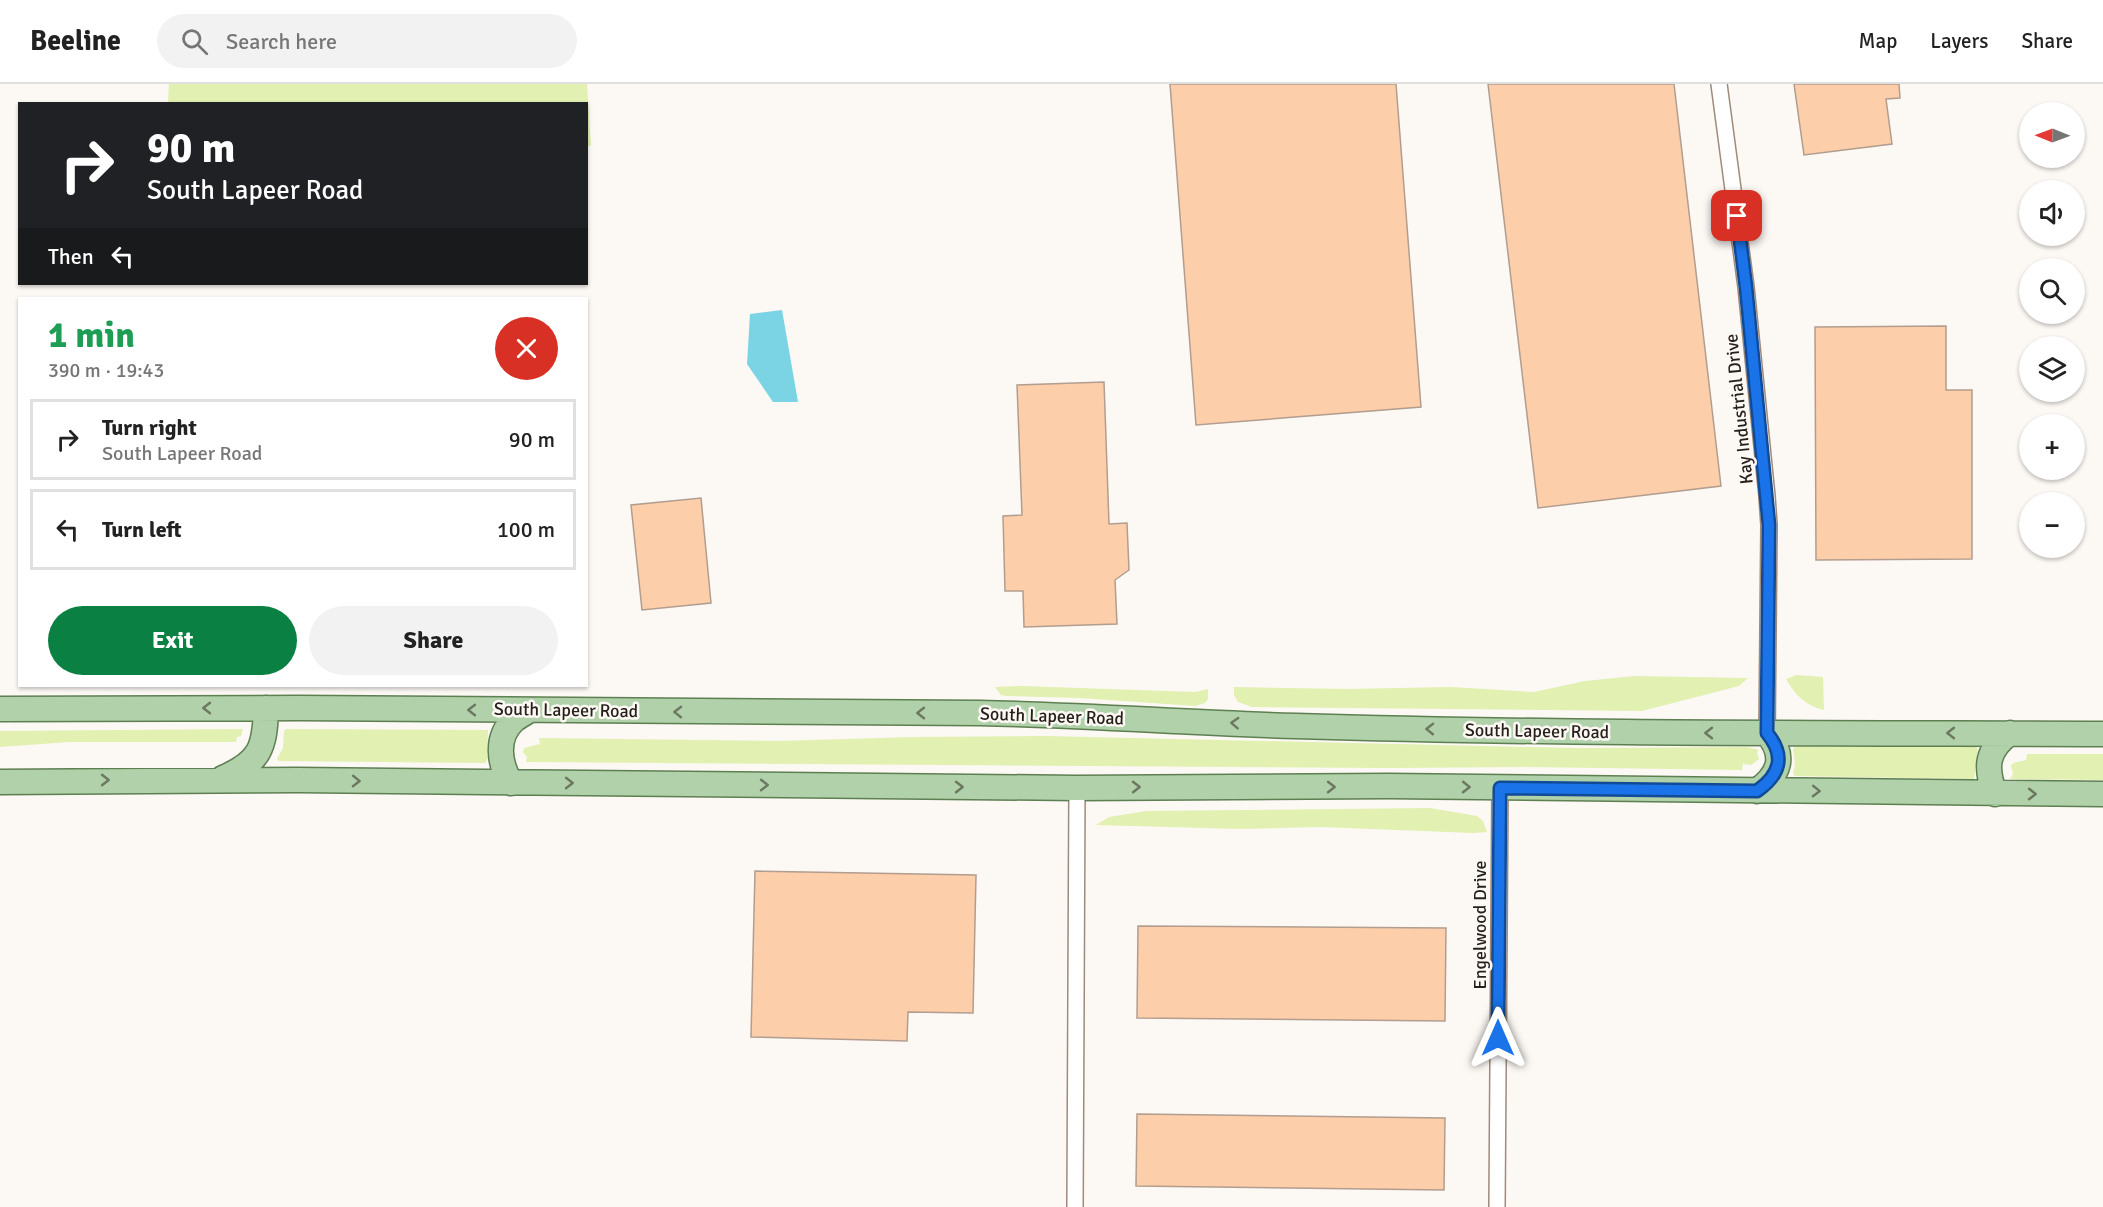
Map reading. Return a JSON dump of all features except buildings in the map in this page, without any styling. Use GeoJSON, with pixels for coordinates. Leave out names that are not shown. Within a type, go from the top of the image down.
{"type":"FeatureCollection","features":[{"type":"Feature","properties":{"kind":"main road","name":"South Lapeer Road"},"geometry":{"type":"LineString","coordinates":[[0,709],[266,708],[1057,714],[1293,726],[1580,732],[2103,734]]}},
{"type":"Feature","properties":{"kind":"main road"},"geometry":{"type":"LineString","coordinates":[[220,779],[247,765],[256,756],[266,734],[266,708]]}},
{"type":"Feature","properties":{"kind":"main road"},"geometry":{"type":"LineString","coordinates":[[511,783],[504,772],[501,761],[503,738],[507,728],[515,719],[531,710]]}},
{"type":"Feature","properties":{"kind":"main road"},"geometry":{"type":"LineString","coordinates":[[1757,791],[1770,782],[1776,773],[1778,762],[1778,751],[1774,741],[1767,733]]}},
{"type":"Feature","properties":{"kind":"main road"},"geometry":{"type":"LineString","coordinates":[[1995,794],[1990,782],[1989,760],[2000,740],[2010,733]]}},
{"type":"Feature","properties":{"kind":"main road"},"geometry":{"type":"LineString","coordinates":[[0,782],[220,779],[1077,788],[1500,788],[2103,795]]}},
{"type":"Feature","properties":{"kind":"street","name":"Kay Industrial Drive"},"geometry":{"type":"LineString","coordinates":[[1719,84],[1746,287],[1768,506],[1767,733]]}},
{"type":"Feature","properties":{"kind":"street"},"geometry":{"type":"LineString","coordinates":[[1075,1207],[1077,788]]}},
{"type":"Feature","properties":{"kind":"street","name":"Engelwood Drive"},"geometry":{"type":"LineString","coordinates":[[1497,1207],[1500,788]]}},
{"type":"Feature","properties":{"kind":"green space"},"geometry":{"type":"Polygon","coordinates":[[[169,84],[587,84],[591,146],[588,146],[588,102],[168,102],[169,84]]]}},
{"type":"Feature","properties":{"kind":"green space"},"geometry":{"type":"Polygon","coordinates":[[[1796,675],[1823,677],[1824,710],[1806,702],[1793,690],[1786,679],[1796,675]]]}},
{"type":"Feature","properties":{"kind":"green space"},"geometry":{"type":"Polygon","coordinates":[[[1634,676],[1748,678],[1739,686],[1642,711],[1252,707],[1238,702],[1234,695],[1234,687],[1346,689],[1451,687],[1534,692],[1585,681],[1634,676]]]}},
{"type":"Feature","properties":{"kind":"green space"},"geometry":{"type":"Polygon","coordinates":[[[995,687],[1195,692],[1208,689],[1208,699],[1205,703],[1195,706],[1080,698],[1006,696],[1001,695],[995,687]]]}},
{"type":"Feature","properties":{"kind":"green space"},"geometry":{"type":"Polygon","coordinates":[[[243,729],[236,742],[69,742],[0,747],[0,731],[243,729]]]}},
{"type":"Feature","properties":{"kind":"green space"},"geometry":{"type":"Polygon","coordinates":[[[286,729],[488,730],[487,760],[485,763],[279,761],[277,759],[283,748],[286,729]]]}},
{"type":"Feature","properties":{"kind":"green space"},"geometry":{"type":"Polygon","coordinates":[[[1046,736],[1575,748],[1747,747],[1759,750],[1757,752],[1759,759],[1751,765],[1743,764],[1742,770],[1530,767],[1388,768],[526,762],[527,757],[523,752],[524,748],[540,744],[539,738],[779,741],[1046,736]]]}},
{"type":"Feature","properties":{"kind":"green space"},"geometry":{"type":"Polygon","coordinates":[[[1795,747],[1975,747],[1978,749],[1974,779],[1795,776],[1793,774],[1795,764],[1793,749],[1795,747]]]}},
{"type":"Feature","properties":{"kind":"green space"},"geometry":{"type":"Polygon","coordinates":[[[2027,754],[2103,754],[2103,780],[2010,779],[2013,774],[2011,766],[2013,763],[2026,760],[2027,754]]]}},
{"type":"Feature","properties":{"kind":"green space"},"geometry":{"type":"Polygon","coordinates":[[[1430,808],[1477,816],[1483,821],[1487,832],[1321,827],[1240,829],[1096,825],[1109,817],[1146,811],[1430,808]]]}},
{"type":"Feature","properties":{"kind":"water"},"geometry":{"type":"Polygon","coordinates":[[[782,310],[798,402],[773,402],[747,364],[750,314],[782,310]]]}},
{"type":"Feature","properties":{"kind":"route"},"geometry":{"type":"LineString","coordinates":[[1498,1038],[1500,788],[1757,791],[1770,782],[1776,773],[1778,751],[1774,741],[1767,733],[1769,525],[1767,496],[1737,216]]}}]}
